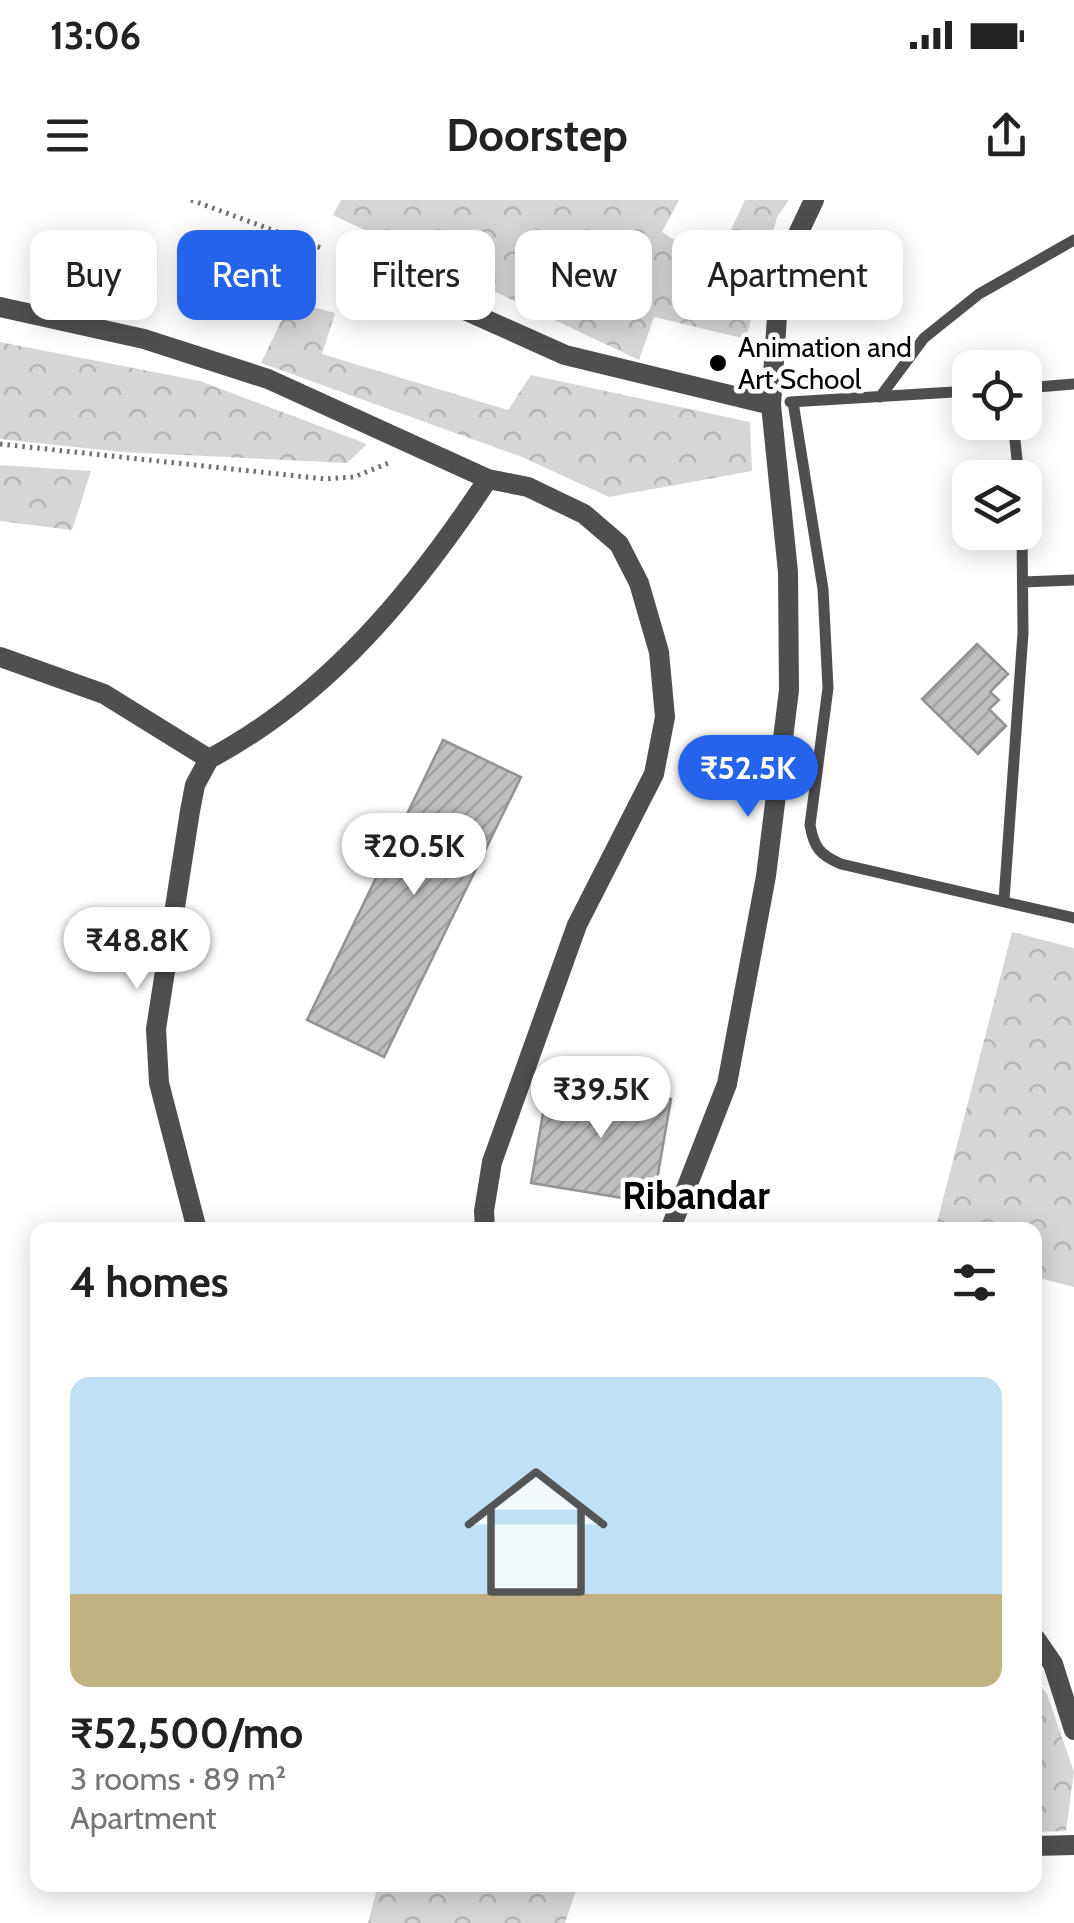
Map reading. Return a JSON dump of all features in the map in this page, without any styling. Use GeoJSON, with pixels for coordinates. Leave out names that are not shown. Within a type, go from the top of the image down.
{"type":"FeatureCollection","features":[{"type":"Feature","properties":{"kind":"street"},"geometry":{"type":"LineString","coordinates":[[673,1222],[727,1084],[756,943],[789,690],[788,572],[771,405],[780,272],[814,200]]}},
{"type":"Feature","properties":{"kind":"street"},"geometry":{"type":"LineString","coordinates":[[0,308],[144,339],[268,380],[488,479],[528,487],[584,514],[619,544],[639,583],[659,652],[665,718],[654,774],[577,925],[492,1162],[485,1222]]}},
{"type":"Feature","properties":{"kind":"street"},"geometry":{"type":"LineString","coordinates":[[487,320],[565,355],[771,405]]}},
{"type":"Feature","properties":{"kind":"street"},"geometry":{"type":"LineString","coordinates":[[196,1222],[158,1083],[156,1029],[195,785],[209,760],[249,738],[313,689],[376,627],[439,552],[488,479]]}},
{"type":"Feature","properties":{"kind":"street"},"geometry":{"type":"LineString","coordinates":[[0,658],[104,694],[209,760]]}},
{"type":"Feature","properties":{"kind":"street"},"geometry":{"type":"LineString","coordinates":[[1042,1648],[1053,1664],[1074,1730]]}},
{"type":"Feature","properties":{"kind":"street"},"geometry":{"type":"LineString","coordinates":[[1042,1846],[1074,1845]]}},
{"type":"Feature","properties":{"kind":"lane"},"geometry":{"type":"LineString","coordinates":[[880,398],[924,338],[978,294],[1074,240]]}},
{"type":"Feature","properties":{"kind":"lane"},"geometry":{"type":"LineString","coordinates":[[1042,386],[1071,382]]}},
{"type":"Feature","properties":{"kind":"lane"},"geometry":{"type":"LineString","coordinates":[[771,405],[952,393]]}},
{"type":"Feature","properties":{"kind":"lane"},"geometry":{"type":"LineString","coordinates":[[793,402],[823,588],[828,688],[810,826],[814,845],[823,856],[841,864],[1074,918]]}},
{"type":"Feature","properties":{"kind":"lane"},"geometry":{"type":"LineString","coordinates":[[1004,900],[1023,633],[1022,550]]}},
{"type":"Feature","properties":{"kind":"lane"},"geometry":{"type":"LineString","coordinates":[[1023,582],[1074,580]]}},
{"type":"Feature","properties":{"kind":"path"},"geometry":{"type":"LineString","coordinates":[[191,200],[336,253]]}},
{"type":"Feature","properties":{"kind":"path"},"geometry":{"type":"LineString","coordinates":[[0,444],[325,478],[354,477],[383,467],[414,446]]}},
{"type":"Feature","properties":{"kind":"green space"},"geometry":{"type":"Polygon","coordinates":[[[341,200],[679,200],[662,232],[672,238],[672,320],[751,320],[746,339],[654,317],[639,360],[555,320],[652,320],[652,230],[515,230],[515,301],[495,292],[495,230],[365,230],[333,215],[341,200]]]}},
{"type":"Feature","properties":{"kind":"green space"},"geometry":{"type":"Polygon","coordinates":[[[745,200],[789,200],[774,230],[731,230],[745,200]]]}},
{"type":"Feature","properties":{"kind":"green space"},"geometry":{"type":"Polygon","coordinates":[[[316,308],[335,313],[322,354],[508,410],[531,375],[750,422],[752,471],[609,497],[522,457],[261,363],[282,320],[316,320],[316,308]]]}},
{"type":"Feature","properties":{"kind":"green space"},"geometry":{"type":"Polygon","coordinates":[[[0,342],[200,381],[367,444],[347,463],[122,452],[0,439],[0,342]]]}},
{"type":"Feature","properties":{"kind":"green space"},"geometry":{"type":"Polygon","coordinates":[[[0,465],[91,471],[72,530],[0,521],[0,465]]]}},
{"type":"Feature","properties":{"kind":"green space"},"geometry":{"type":"Polygon","coordinates":[[[1012,932],[1074,948],[1074,1287],[1042,1279],[1042,1222],[937,1222],[1012,932]]]}},
{"type":"Feature","properties":{"kind":"green space"},"geometry":{"type":"Polygon","coordinates":[[[1042,1688],[1074,1772],[1066,1831],[1042,1832],[1042,1688]]]}},
{"type":"Feature","properties":{"kind":"green space"},"geometry":{"type":"Polygon","coordinates":[[[376,1892],[576,1892],[565,1923],[368,1923],[376,1892]]]}},
{"type":"Feature","properties":{"kind":"building"},"geometry":{"type":"Polygon","coordinates":[[[977,644],[1008,674],[990,692],[999,700],[989,709],[1006,726],[978,754],[922,699],[977,644]]]}},
{"type":"Feature","properties":{"kind":"building"},"geometry":{"type":"Polygon","coordinates":[[[443,740],[521,777],[384,1057],[307,1020],[443,740]]]}},
{"type":"Feature","properties":{"kind":"building"},"geometry":{"type":"Polygon","coordinates":[[[549,1079],[671,1099],[653,1203],[531,1183],[549,1079]]]}},
{"type":"Feature","properties":{"kind":"place","name":"Animation and Art School"},"geometry":{"type":"Point","coordinates":[718,363]}},
{"type":"Feature","properties":{"kind":"district","name":"Ribandar"},"geometry":{"type":"Point","coordinates":[696,1195]}}]}
